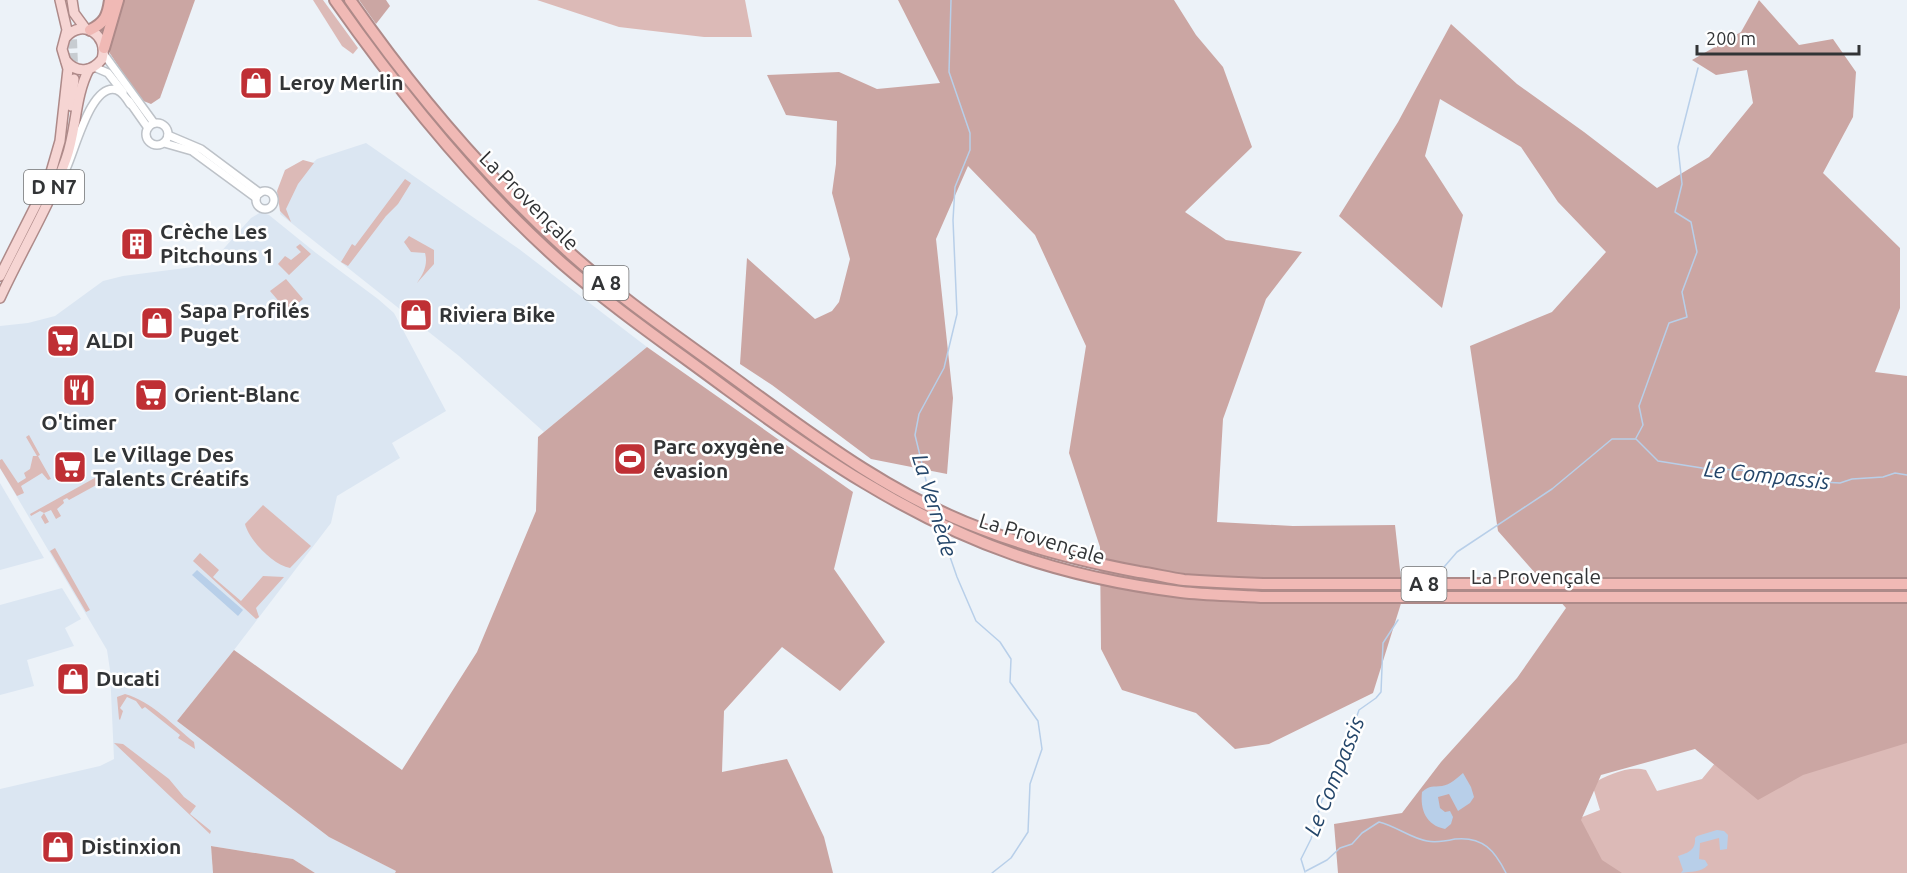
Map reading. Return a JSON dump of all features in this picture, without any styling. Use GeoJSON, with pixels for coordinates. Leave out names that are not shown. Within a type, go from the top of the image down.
{"type":"FeatureCollection","features":[{"type":"Feature","properties":{"kind":"highway"},"geometry":{"type":"LineString","coordinates":[[88,29],[98,26],[106,18],[110,0]]}},
{"type":"Feature","properties":{"kind":"highway"},"geometry":{"type":"LineString","coordinates":[[104,50],[118,0]]}},
{"type":"Feature","properties":{"kind":"highway"},"geometry":{"type":"LineString","coordinates":[[329,0],[359,35]]}},
{"type":"Feature","properties":{"kind":"highway","name":"La Provençale"},"geometry":{"type":"LineString","coordinates":[[335,0],[359,35],[423,117],[525,228],[596,292],[790,436],[876,491],[956,532],[1059,568],[1182,592],[1281,597],[1907,597]]}},
{"type":"Feature","properties":{"kind":"highway","name":"La Provençale"},"geometry":{"type":"LineString","coordinates":[[350,0],[390,55],[447,126],[510,195],[573,255],[642,311],[806,431],[883,481],[980,529],[1057,554],[1182,579],[1271,584],[1907,584]]}},
{"type":"Feature","properties":{"kind":"main road"},"geometry":{"type":"LineString","coordinates":[[60,0],[66,30],[62,49],[65,60],[73,68],[91,68],[102,59],[104,50],[100,37],[88,29],[74,13],[72,0]]}},
{"type":"Feature","properties":{"kind":"main road"},"geometry":{"type":"LineString","coordinates":[[66,0],[72,26]]}},
{"type":"Feature","properties":{"kind":"main road"},"geometry":{"type":"LineString","coordinates":[[66,37],[74,30],[88,29]]}},
{"type":"Feature","properties":{"kind":"main road","name":"D N7"},"geometry":{"type":"LineString","coordinates":[[0,276],[53,169],[63,121],[67,77],[65,60]]}},
{"type":"Feature","properties":{"kind":"main road","name":"D N7"},"geometry":{"type":"LineString","coordinates":[[0,298],[69,152],[78,97],[91,68]]}},
{"type":"Feature","properties":{"kind":"main road"},"geometry":{"type":"LineString","coordinates":[[55,185],[67,139],[74,79]]}},
{"type":"Feature","properties":{"kind":"street"},"geometry":{"type":"LineString","coordinates":[[104,50],[151,125]]}},
{"type":"Feature","properties":{"kind":"street"},"geometry":{"type":"LineString","coordinates":[[91,68],[108,73],[130,104]]}},
{"type":"Feature","properties":{"kind":"street"},"geometry":{"type":"LineString","coordinates":[[55,185],[70,162],[90,110],[98,96],[106,90],[118,91],[151,125],[164,124],[168,135],[164,143]]}},
{"type":"Feature","properties":{"kind":"street"},"geometry":{"type":"LineString","coordinates":[[151,125],[146,134],[148,140],[157,145],[164,143],[192,151],[258,195],[201,149],[168,135]]}},
{"type":"Feature","properties":{"kind":"shaded area"},"geometry":{"type":"Polygon","coordinates":[[[124,0],[195,0],[160,98],[151,104],[141,100],[109,52],[124,0]]]}},
{"type":"Feature","properties":{"kind":"shaded area"},"geometry":{"type":"Polygon","coordinates":[[[313,0],[323,0],[358,48],[353,54],[342,46],[313,0]]]}},
{"type":"Feature","properties":{"kind":"shaded area"},"geometry":{"type":"Polygon","coordinates":[[[359,0],[386,0],[390,6],[376,24],[359,0]]]}},
{"type":"Feature","properties":{"kind":"shaded area"},"geometry":{"type":"Polygon","coordinates":[[[537,0],[745,0],[752,37],[704,37],[619,27],[537,0]]]}},
{"type":"Feature","properties":{"kind":"shaded area"},"geometry":{"type":"Polygon","coordinates":[[[898,0],[1174,0],[1196,35],[1223,67],[1252,147],[1185,212],[1226,240],[1302,252],[1266,299],[1223,419],[1217,522],[1293,526],[1395,525],[1403,597],[1373,693],[1269,744],[1235,749],[1196,713],[1122,690],[1101,649],[1100,547],[1069,453],[1086,346],[1035,235],[968,166],[936,239],[953,398],[947,474],[871,459],[740,364],[747,258],[815,319],[832,311],[839,302],[850,259],[832,193],[836,164],[837,121],[786,115],[767,75],[839,72],[877,89],[940,83],[898,0]]]}},
{"type":"Feature","properties":{"kind":"shaded area"},"geometry":{"type":"Polygon","coordinates":[[[1759,0],[1799,45],[1833,39],[1856,72],[1853,117],[1823,173],[1900,248],[1900,308],[1875,372],[1907,376],[1907,743],[1803,775],[1758,800],[1695,749],[1601,775],[1581,820],[1602,860],[1622,873],[1338,873],[1334,824],[1402,813],[1441,762],[1517,678],[1566,608],[1498,531],[1470,346],[1552,312],[1606,252],[1558,202],[1521,147],[1440,99],[1425,156],[1463,215],[1442,308],[1339,216],[1398,122],[1451,24],[1517,84],[1657,188],[1709,157],[1753,103],[1747,70],[1716,75],[1692,60],[1741,32],[1759,0]]]}},
{"type":"Feature","properties":{"kind":"shaded area"},"geometry":{"type":"Polygon","coordinates":[[[366,143],[519,249],[647,347],[544,432],[459,356],[280,214],[284,197],[291,183],[317,159],[366,143]]]}},
{"type":"Feature","properties":{"kind":"shaded area"},"geometry":{"type":"Polygon","coordinates":[[[303,160],[314,163],[298,184],[286,209],[291,222],[280,211],[277,191],[285,170],[303,160]]]}},
{"type":"Feature","properties":{"kind":"shaded area"},"geometry":{"type":"Polygon","coordinates":[[[405,179],[411,183],[398,204],[386,216],[348,266],[341,262],[352,244],[355,246],[405,179]]]}},
{"type":"Feature","properties":{"kind":"shaded area"},"geometry":{"type":"Polygon","coordinates":[[[261,212],[269,215],[394,313],[446,411],[392,443],[400,458],[337,496],[331,523],[177,721],[329,837],[396,871],[395,873],[315,873],[293,859],[211,846],[213,873],[0,873],[0,789],[100,766],[114,759],[107,650],[0,468],[0,326],[28,323],[55,316],[103,281],[123,276],[193,267],[218,255],[251,218],[261,212]]]}},
{"type":"Feature","properties":{"kind":"shaded area"},"geometry":{"type":"Polygon","coordinates":[[[409,236],[434,250],[434,264],[417,283],[425,268],[426,257],[425,253],[411,252],[404,242],[409,236]]]}},
{"type":"Feature","properties":{"kind":"shaded area"},"geometry":{"type":"Polygon","coordinates":[[[300,244],[311,254],[289,275],[278,264],[285,256],[291,260],[301,252],[296,247],[300,244]]]}},
{"type":"Feature","properties":{"kind":"shaded area"},"geometry":{"type":"Polygon","coordinates":[[[286,279],[303,299],[288,312],[270,291],[286,279]]]}},
{"type":"Feature","properties":{"kind":"shaded area"},"geometry":{"type":"Polygon","coordinates":[[[647,347],[853,492],[834,569],[885,642],[840,691],[782,647],[724,711],[722,772],[787,759],[824,837],[833,873],[395,873],[396,871],[329,837],[177,721],[234,650],[402,770],[477,652],[536,511],[538,437],[647,347]]]}},
{"type":"Feature","properties":{"kind":"shaded area"},"geometry":{"type":"Polygon","coordinates":[[[29,435],[51,479],[48,480],[42,473],[21,486],[24,493],[17,496],[0,468],[0,460],[2,459],[18,483],[26,478],[24,473],[30,469],[33,456],[37,456],[26,437],[29,435]]]}},
{"type":"Feature","properties":{"kind":"shaded area"},"geometry":{"type":"Polygon","coordinates":[[[100,475],[100,483],[69,500],[67,498],[63,500],[64,503],[57,509],[61,516],[56,519],[51,510],[44,513],[40,511],[31,516],[30,514],[100,475]]]}},
{"type":"Feature","properties":{"kind":"shaded area"},"geometry":{"type":"Polygon","coordinates":[[[0,483],[44,558],[0,570],[0,483]]]}},
{"type":"Feature","properties":{"kind":"shaded area"},"geometry":{"type":"Polygon","coordinates":[[[263,505],[311,546],[290,568],[269,557],[247,530],[245,524],[263,505]]]}},
{"type":"Feature","properties":{"kind":"shaded area"},"geometry":{"type":"Polygon","coordinates":[[[44,513],[49,522],[45,524],[41,517],[44,513]]]}},
{"type":"Feature","properties":{"kind":"shaded area"},"geometry":{"type":"Polygon","coordinates":[[[55,548],[90,610],[86,612],[50,551],[55,548]]]}},
{"type":"Feature","properties":{"kind":"shaded area"},"geometry":{"type":"Polygon","coordinates":[[[200,553],[219,570],[213,577],[241,601],[263,576],[284,577],[256,608],[259,617],[256,619],[193,561],[200,553]]]}},
{"type":"Feature","properties":{"kind":"shaded area"},"geometry":{"type":"Polygon","coordinates":[[[62,588],[81,619],[65,628],[74,646],[27,660],[34,686],[0,695],[0,605],[62,588]]]}},
{"type":"Feature","properties":{"kind":"shaded area"},"geometry":{"type":"Polygon","coordinates":[[[1907,620],[1907,873],[1508,873],[1562,825],[1600,810],[1592,784],[1611,774],[1632,769],[1646,770],[1657,791],[1702,779],[1753,717],[1907,620]]]}},
{"type":"Feature","properties":{"kind":"shaded area"},"geometry":{"type":"Polygon","coordinates":[[[125,694],[144,702],[162,715],[194,742],[195,749],[178,738],[180,735],[145,707],[142,709],[136,701],[127,697],[120,708],[123,711],[120,720],[117,697],[125,694]]]}},
{"type":"Feature","properties":{"kind":"shaded area"},"geometry":{"type":"Polygon","coordinates":[[[114,743],[123,744],[169,779],[184,797],[196,806],[190,814],[211,831],[210,834],[114,743]]]}},
{"type":"Feature","properties":{"kind":"shaded area"},"geometry":{"type":"Polygon","coordinates":[[[211,846],[293,859],[315,873],[213,873],[211,846]]]}},
{"type":"Feature","properties":{"kind":"water"},"geometry":{"type":"Polygon","coordinates":[[[197,570],[243,610],[238,616],[192,575],[197,570]]]}},
{"type":"Feature","properties":{"kind":"water"},"geometry":{"type":"Polygon","coordinates":[[[1463,773],[1474,797],[1470,803],[1458,811],[1449,794],[1438,797],[1440,808],[1445,812],[1450,811],[1453,817],[1451,824],[1445,829],[1438,827],[1423,811],[1422,792],[1429,787],[1448,784],[1463,773]]]}},
{"type":"Feature","properties":{"kind":"water"},"geometry":{"type":"Polygon","coordinates":[[[1717,830],[1724,831],[1728,835],[1727,849],[1720,850],[1719,838],[1700,843],[1699,859],[1705,860],[1708,865],[1699,871],[1681,873],[1683,870],[1678,856],[1691,850],[1697,836],[1717,830]]]}},
{"type":"Feature","properties":{"kind":"waterway","name":"La Vernède"},"geometry":{"type":"LineString","coordinates":[[931,501],[915,435],[919,414],[944,368],[957,314],[953,220],[955,187],[970,150],[970,133],[949,72],[951,0]]}},
{"type":"Feature","properties":{"kind":"waterway","name":"Le Compassis"},"geometry":{"type":"LineString","coordinates":[[1636,438],[1643,425],[1639,406],[1669,323],[1687,317],[1682,292],[1697,252],[1691,222],[1675,212],[1682,184],[1678,147],[1698,68]]}},
{"type":"Feature","properties":{"kind":"waterway","name":"Le Compassis"},"geometry":{"type":"LineString","coordinates":[[1438,574],[1457,552],[1552,489],[1612,439],[1636,439],[1658,461],[1702,468],[1752,471],[1788,480],[1840,483],[1895,473],[1907,475]]}},
{"type":"Feature","properties":{"kind":"waterway","name":"La Vernède"},"geometry":{"type":"LineString","coordinates":[[940,528],[957,577],[976,621],[1000,642],[1011,659],[1010,682],[1038,721],[1042,749],[1030,784],[1028,832],[1011,858],[992,873]]}},
{"type":"Feature","properties":{"kind":"waterway","name":"Le Compassis"},"geometry":{"type":"LineString","coordinates":[[1305,872],[1301,859],[1311,839],[1322,800],[1334,782],[1352,742],[1353,727],[1359,710],[1381,692],[1383,643],[1398,620]]}},
{"type":"Feature","properties":{"kind":"waterway"},"geometry":{"type":"LineString","coordinates":[[1306,871],[1327,860],[1340,848],[1352,844],[1362,833],[1379,822],[1427,841],[1465,839],[1481,843],[1492,852],[1506,873]]}},
{"type":"Feature","properties":{"kind":"tunnel"},"geometry":{"type":"LineString","coordinates":[[72,26],[74,79]]}},
{"type":"Feature","properties":{"kind":"place","name":"Leroy Merlin"},"geometry":{"type":"Point","coordinates":[256,83]}},
{"type":"Feature","properties":{"kind":"place","name":"Crèche Les Pitchouns 1"},"geometry":{"type":"Point","coordinates":[137,244]}},
{"type":"Feature","properties":{"kind":"place","name":"Riviera Bike"},"geometry":{"type":"Point","coordinates":[416,315]}},
{"type":"Feature","properties":{"kind":"place","name":"Sapa Profilés Puget"},"geometry":{"type":"Point","coordinates":[157,323]}},
{"type":"Feature","properties":{"kind":"place","name":"ALDI"},"geometry":{"type":"Point","coordinates":[63,341]}},
{"type":"Feature","properties":{"kind":"place","name":"O'timer"},"geometry":{"type":"Point","coordinates":[79,390]}},
{"type":"Feature","properties":{"kind":"place","name":"Orient-Blanc"},"geometry":{"type":"Point","coordinates":[151,395]}},
{"type":"Feature","properties":{"kind":"place","name":"Parc oxygène évasion"},"geometry":{"type":"Point","coordinates":[630,459]}},
{"type":"Feature","properties":{"kind":"place","name":"Le Village Des Talents Créatifs"},"geometry":{"type":"Point","coordinates":[70,467]}},
{"type":"Feature","properties":{"kind":"place","name":"Ducati"},"geometry":{"type":"Point","coordinates":[73,679]}},
{"type":"Feature","properties":{"kind":"place","name":"Distinxion"},"geometry":{"type":"Point","coordinates":[58,847]}}]}
